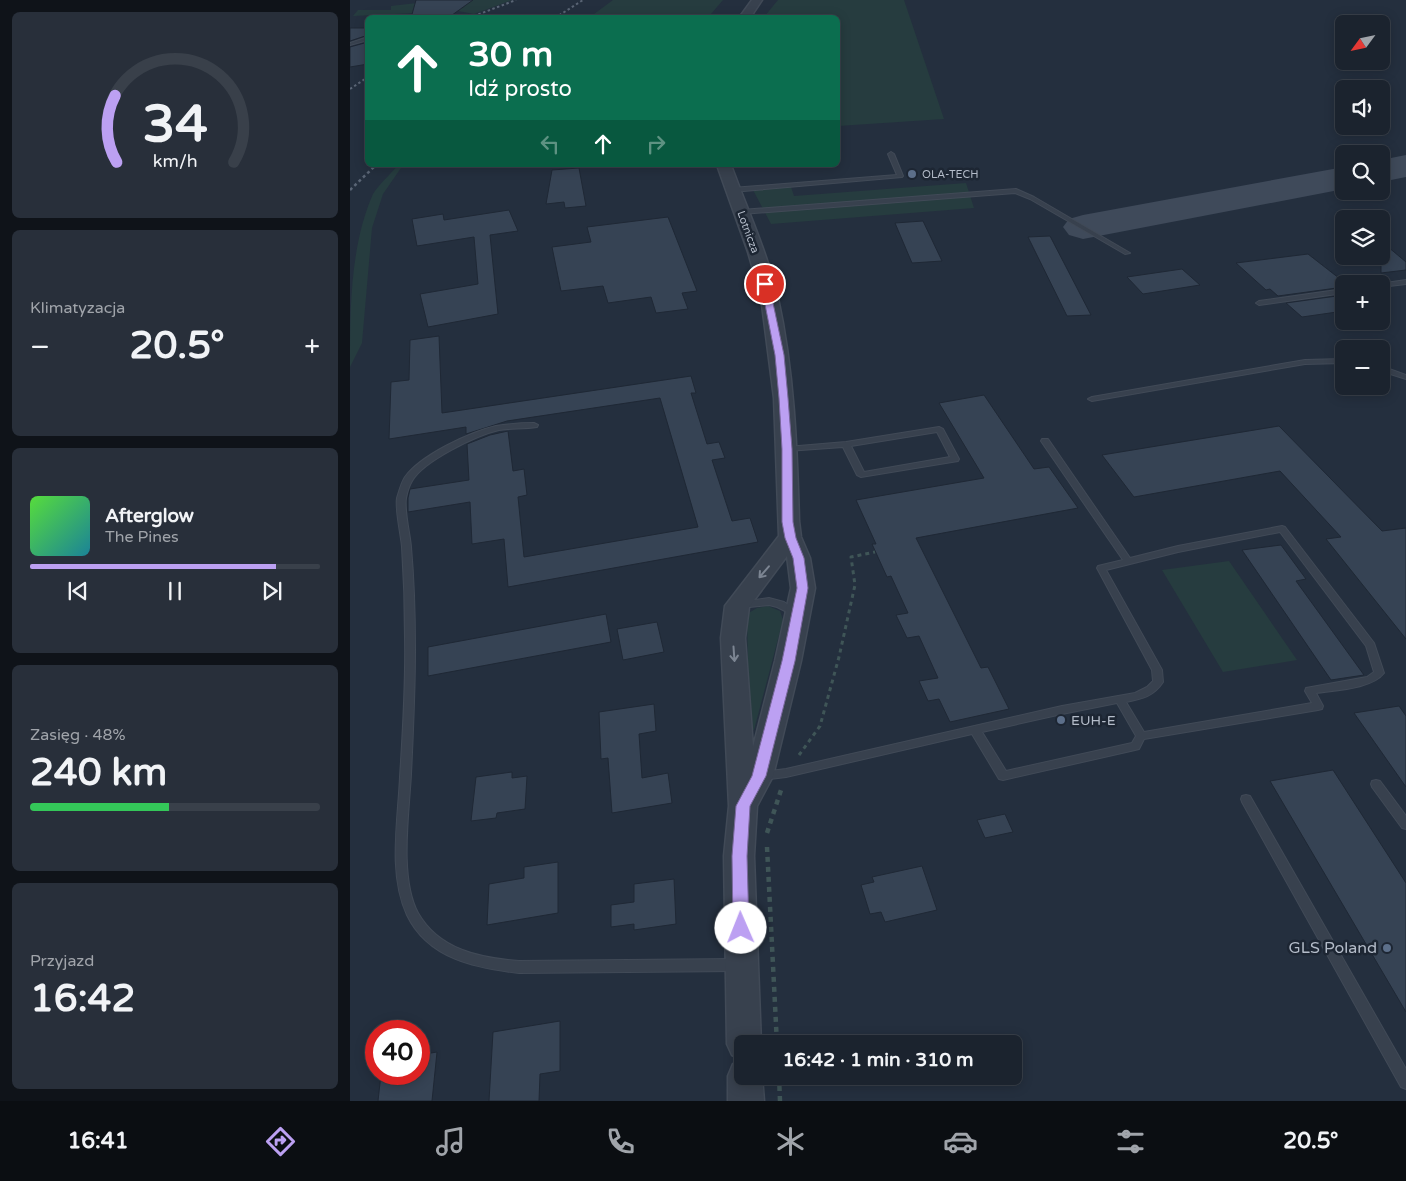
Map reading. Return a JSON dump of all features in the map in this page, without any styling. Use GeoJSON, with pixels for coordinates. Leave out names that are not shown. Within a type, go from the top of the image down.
{"type":"FeatureCollection","features":[{"type":"Feature","properties":{"kind":"street"},"geometry":{"type":"LineString","coordinates":[[746,15],[757,0]]}},
{"type":"Feature","properties":{"kind":"street","name":"Lotnicza"},"geometry":{"type":"LineString","coordinates":[[725,167],[756,252],[769,297],[779,355],[787,449],[788,522],[790,538],[799,558],[802,588],[798,615],[759,776],[743,806]]}},
{"type":"Feature","properties":{"kind":"street"},"geometry":{"type":"LineString","coordinates":[[744,1035],[740,856],[743,806],[733,638],[737,606],[790,538]]}},
{"type":"Feature","properties":{"kind":"street"},"geometry":{"type":"LineString","coordinates":[[745,1085],[746,1101]]}},
{"type":"Feature","properties":{"kind":"lane"},"geometry":{"type":"LineString","coordinates":[[350,44],[365,39]]}},
{"type":"Feature","properties":{"kind":"lane"},"geometry":{"type":"LineString","coordinates":[[732,190],[900,176],[891,154]]}},
{"type":"Feature","properties":{"kind":"lane"},"geometry":{"type":"LineString","coordinates":[[741,212],[1016,191],[1032,198],[1127,253]]}},
{"type":"Feature","properties":{"kind":"lane"},"geometry":{"type":"LineString","coordinates":[[1390,284],[1406,282]]}},
{"type":"Feature","properties":{"kind":"lane"},"geometry":{"type":"LineString","coordinates":[[1259,303],[1335,292]]}},
{"type":"Feature","properties":{"kind":"lane"},"geometry":{"type":"LineString","coordinates":[[1092,399],[1306,362],[1335,361]]}},
{"type":"Feature","properties":{"kind":"lane"},"geometry":{"type":"LineString","coordinates":[[1390,371],[1406,377]]}},
{"type":"Feature","properties":{"kind":"lane"},"geometry":{"type":"LineString","coordinates":[[534,425],[489,430],[465,439],[422,466],[410,478],[401,500],[409,572],[412,648],[401,868],[402,884],[408,902],[424,933],[438,946],[495,966],[742,965]]}},
{"type":"Feature","properties":{"kind":"lane"},"geometry":{"type":"LineString","coordinates":[[787,449],[846,444],[939,429],[956,459],[861,476],[846,444]]}},
{"type":"Feature","properties":{"kind":"lane"},"geometry":{"type":"LineString","coordinates":[[1045,441],[1128,561]]}},
{"type":"Feature","properties":{"kind":"lane"},"geometry":{"type":"LineString","coordinates":[[759,776],[786,773],[975,730],[1137,696],[1151,690],[1158,682],[1157,670],[1102,568],[1282,529],[1372,645],[1379,673],[1370,680],[1310,691],[1318,706],[1141,736]]}},
{"type":"Feature","properties":{"kind":"lane"},"geometry":{"type":"LineString","coordinates":[[737,606],[768,600],[778,602],[798,615]]}},
{"type":"Feature","properties":{"kind":"lane"},"geometry":{"type":"LineString","coordinates":[[1119,699],[1141,736]]}},
{"type":"Feature","properties":{"kind":"lane"},"geometry":{"type":"LineString","coordinates":[[975,730],[1003,776],[1136,746],[1141,736]]}},
{"type":"Feature","properties":{"kind":"lane"},"geometry":{"type":"LineString","coordinates":[[1376,784],[1406,825]]}},
{"type":"Feature","properties":{"kind":"lane"},"geometry":{"type":"LineString","coordinates":[[1246,799],[1406,1082]]}},
{"type":"Feature","properties":{"kind":"path"},"geometry":{"type":"LineString","coordinates":[[779,1085],[780,1101]]}},
{"type":"Feature","properties":{"kind":"green space"},"geometry":{"type":"Polygon","coordinates":[[[443,0],[512,0],[474,14],[458,11],[353,16],[358,10],[391,10],[391,6],[443,0]]]}},
{"type":"Feature","properties":{"kind":"green space"},"geometry":{"type":"Polygon","coordinates":[[[613,0],[723,0],[711,14],[736,15],[593,15],[613,0]]]}},
{"type":"Feature","properties":{"kind":"green space"},"geometry":{"type":"Polygon","coordinates":[[[778,0],[904,0],[944,119],[840,126],[840,15],[766,15],[778,0]]]}},
{"type":"Feature","properties":{"kind":"green space"},"geometry":{"type":"Polygon","coordinates":[[[396,167],[402,167],[383,194],[372,228],[362,343],[350,367],[351,301],[356,257],[365,214],[378,187],[396,167]]]}},
{"type":"Feature","properties":{"kind":"green space"},"geometry":{"type":"Polygon","coordinates":[[[966,183],[974,208],[771,224],[753,190],[791,187],[794,196],[966,183]]]}},
{"type":"Feature","properties":{"kind":"green space"},"geometry":{"type":"Polygon","coordinates":[[[1229,561],[1297,660],[1223,672],[1162,570],[1229,561]]]}},
{"type":"Feature","properties":{"kind":"green space"},"geometry":{"type":"Polygon","coordinates":[[[768,606],[780,611],[783,620],[754,730],[749,729],[747,614],[757,608],[768,606]]]}},
{"type":"Feature","properties":{"kind":"building"},"geometry":{"type":"Polygon","coordinates":[[[416,0],[473,0],[452,15],[412,15],[416,0]]]}},
{"type":"Feature","properties":{"kind":"building"},"geometry":{"type":"Polygon","coordinates":[[[350,28],[365,28],[365,36],[350,41],[350,28]]]}},
{"type":"Feature","properties":{"kind":"building"},"geometry":{"type":"Polygon","coordinates":[[[365,43],[365,64],[350,67],[350,47],[365,43]]]}},
{"type":"Feature","properties":{"kind":"building"},"geometry":{"type":"Polygon","coordinates":[[[579,168],[586,206],[565,208],[564,202],[546,204],[552,170],[579,168]]]}},
{"type":"Feature","properties":{"kind":"building"},"geometry":{"type":"Polygon","coordinates":[[[509,210],[518,231],[490,235],[498,314],[428,327],[420,294],[478,284],[474,237],[417,246],[412,219],[443,214],[444,220],[509,210]]]}},
{"type":"Feature","properties":{"kind":"building"},"geometry":{"type":"Polygon","coordinates":[[[668,217],[697,291],[682,293],[688,309],[656,313],[651,297],[608,303],[603,286],[561,291],[552,247],[591,242],[587,227],[668,217]]]}},
{"type":"Feature","properties":{"kind":"building"},"geometry":{"type":"Polygon","coordinates":[[[923,221],[942,261],[912,263],[895,223],[923,221]]]}},
{"type":"Feature","properties":{"kind":"building"},"geometry":{"type":"Polygon","coordinates":[[[1050,236],[1091,315],[1067,316],[1028,237],[1050,236]]]}},
{"type":"Feature","properties":{"kind":"building"},"geometry":{"type":"Polygon","coordinates":[[[1390,249],[1406,262],[1406,270],[1381,273],[1381,265],[1390,265],[1390,249]]]}},
{"type":"Feature","properties":{"kind":"building"},"geometry":{"type":"Polygon","coordinates":[[[1308,254],[1335,275],[1335,288],[1278,296],[1270,289],[1266,290],[1236,263],[1308,254]]]}},
{"type":"Feature","properties":{"kind":"building"},"geometry":{"type":"Polygon","coordinates":[[[1182,269],[1200,285],[1143,294],[1127,277],[1182,269]]]}},
{"type":"Feature","properties":{"kind":"building"},"geometry":{"type":"Polygon","coordinates":[[[1335,296],[1335,312],[1302,317],[1286,303],[1335,296]]]}},
{"type":"Feature","properties":{"kind":"building"},"geometry":{"type":"Polygon","coordinates":[[[439,336],[442,413],[691,376],[696,393],[691,393],[707,444],[719,442],[725,458],[712,460],[732,521],[750,518],[758,542],[508,587],[504,539],[472,544],[470,502],[408,512],[410,489],[469,480],[467,444],[490,435],[508,431],[513,471],[524,469],[527,495],[518,497],[524,557],[698,527],[660,398],[507,421],[466,434],[466,427],[389,439],[391,382],[409,380],[410,340],[439,336]]]}},
{"type":"Feature","properties":{"kind":"building"},"geometry":{"type":"Polygon","coordinates":[[[984,395],[1034,469],[1049,467],[1078,508],[916,538],[981,668],[988,667],[1009,709],[950,722],[939,699],[928,701],[919,681],[938,678],[919,636],[907,638],[896,615],[908,613],[891,576],[887,577],[872,544],[876,544],[856,500],[984,478],[939,403],[984,395]]]}},
{"type":"Feature","properties":{"kind":"building"},"geometry":{"type":"Polygon","coordinates":[[[1279,426],[1382,531],[1406,528],[1406,639],[1326,539],[1341,537],[1280,471],[1134,497],[1102,455],[1279,426]]]}},
{"type":"Feature","properties":{"kind":"building"},"geometry":{"type":"Polygon","coordinates":[[[1281,545],[1306,579],[1296,581],[1364,675],[1331,680],[1242,550],[1281,545]]]}},
{"type":"Feature","properties":{"kind":"building"},"geometry":{"type":"Polygon","coordinates":[[[606,614],[611,642],[428,676],[428,647],[606,614]]]}},
{"type":"Feature","properties":{"kind":"building"},"geometry":{"type":"Polygon","coordinates":[[[657,622],[664,652],[623,660],[617,629],[657,622]]]}},
{"type":"Feature","properties":{"kind":"building"},"geometry":{"type":"Polygon","coordinates":[[[654,704],[656,731],[639,734],[642,778],[668,773],[672,803],[612,813],[608,758],[601,759],[599,712],[654,704]]]}},
{"type":"Feature","properties":{"kind":"building"},"geometry":{"type":"Polygon","coordinates":[[[1399,706],[1406,716],[1406,787],[1354,713],[1399,706]]]}},
{"type":"Feature","properties":{"kind":"building","name":"GLS Poland"},"geometry":{"type":"Polygon","coordinates":[[[1333,770],[1406,883],[1406,1012],[1270,781],[1333,770]]]}},
{"type":"Feature","properties":{"kind":"building"},"geometry":{"type":"Polygon","coordinates":[[[512,772],[512,778],[527,776],[525,809],[497,813],[496,818],[471,821],[476,777],[512,772]]]}},
{"type":"Feature","properties":{"kind":"building"},"geometry":{"type":"Polygon","coordinates":[[[1005,814],[1013,832],[985,838],[977,820],[1005,814]]]}},
{"type":"Feature","properties":{"kind":"building"},"geometry":{"type":"Polygon","coordinates":[[[558,862],[558,913],[487,925],[489,884],[524,878],[524,867],[558,862]]]}},
{"type":"Feature","properties":{"kind":"building"},"geometry":{"type":"Polygon","coordinates":[[[922,866],[937,910],[885,922],[881,912],[870,914],[861,885],[874,882],[872,877],[922,866]]]}},
{"type":"Feature","properties":{"kind":"building"},"geometry":{"type":"Polygon","coordinates":[[[674,879],[676,924],[634,930],[634,924],[611,927],[611,905],[634,902],[634,884],[674,879]]]}},
{"type":"Feature","properties":{"kind":"building"},"geometry":{"type":"Polygon","coordinates":[[[560,1021],[560,1071],[540,1074],[539,1101],[489,1101],[493,1032],[560,1021]]]}},
{"type":"Feature","properties":{"kind":"building"},"geometry":{"type":"Polygon","coordinates":[[[437,1052],[432,1101],[378,1101],[380,1085],[430,1085],[430,1053],[437,1052]]]}},
{"type":"Feature","properties":{"kind":"taxiway"},"geometry":{"type":"LineString","coordinates":[[1390,169],[1406,166]]}},
{"type":"Feature","properties":{"kind":"taxiway"},"geometry":{"type":"LineString","coordinates":[[1083,227],[1335,180]]}},
{"type":"Feature","properties":{"kind":"railway"},"geometry":{"type":"LineString","coordinates":[[477,15],[516,0]]}},
{"type":"Feature","properties":{"kind":"railway"},"geometry":{"type":"LineString","coordinates":[[560,15],[583,0]]}},
{"type":"Feature","properties":{"kind":"railway"},"geometry":{"type":"LineString","coordinates":[[350,89],[365,79]]}},
{"type":"Feature","properties":{"kind":"railway"},"geometry":{"type":"LineString","coordinates":[[350,190],[374,167]]}},
{"type":"Feature","properties":{"kind":"place","name":"OLA-TECH"},"geometry":{"type":"Point","coordinates":[912,174]}},
{"type":"Feature","properties":{"kind":"place","name":"EUH-E"},"geometry":{"type":"Point","coordinates":[1061,720]}},
{"type":"Feature","properties":{"kind":"place","name":"GLS Poland"},"geometry":{"type":"Point","coordinates":[1387,948]}},
{"type":"Feature","properties":{"kind":"route"},"geometry":{"type":"LineString","coordinates":[[741,928],[740,856],[743,806],[759,776],[774,721],[798,615],[802,588],[799,558],[790,538],[788,522],[784,398],[779,355],[765,284]]}}]}
